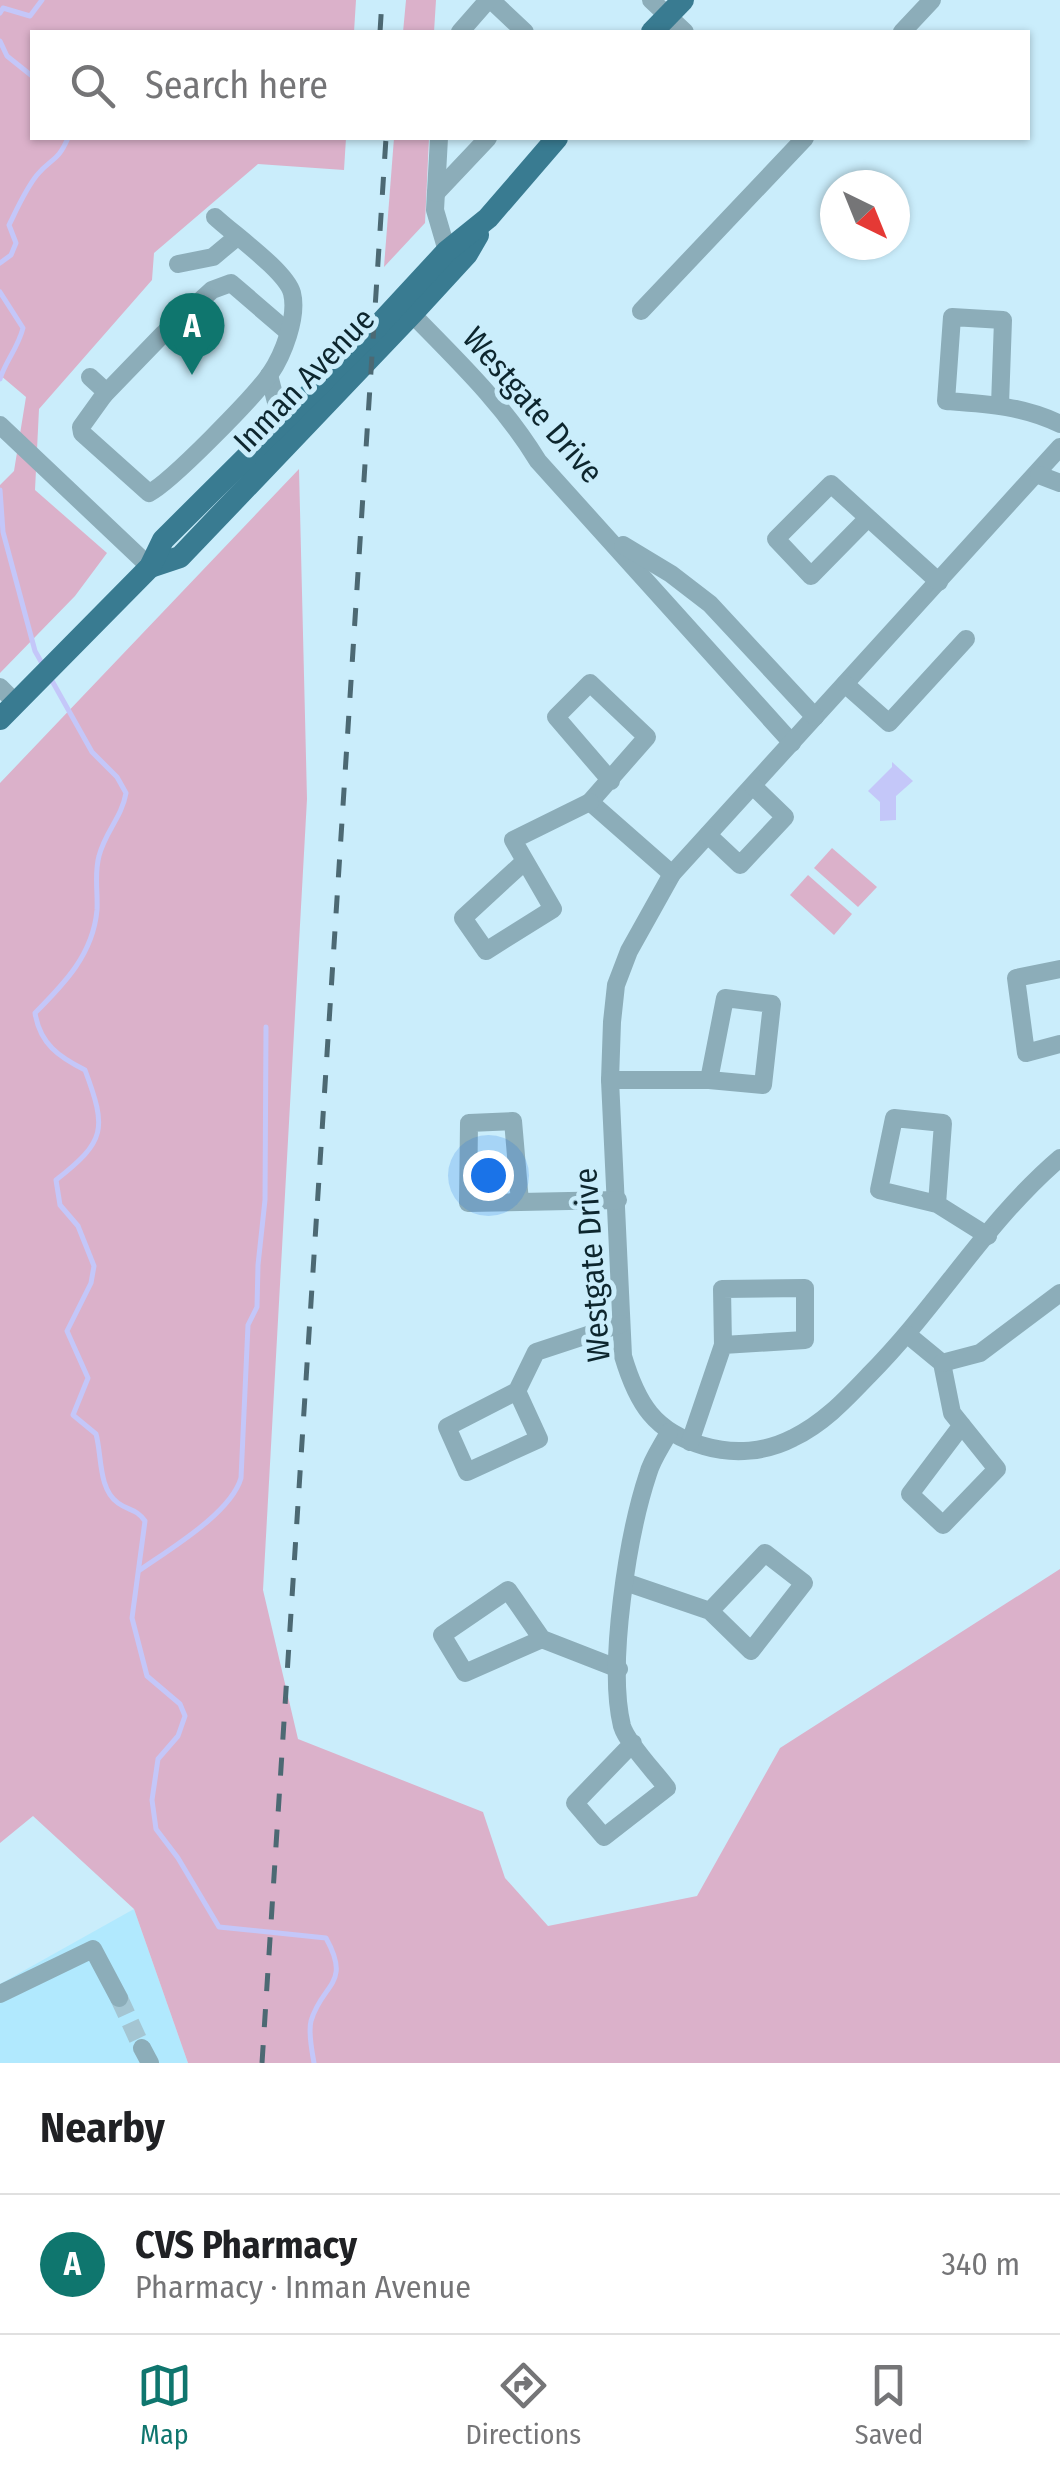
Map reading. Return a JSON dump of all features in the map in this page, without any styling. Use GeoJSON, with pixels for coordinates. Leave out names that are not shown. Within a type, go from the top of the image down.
{"type":"FeatureCollection","features":[{"type":"Feature","properties":{"kind":"main road","name":"Inman Avenue"},"geometry":{"type":"LineString","coordinates":[[150,567],[180,557],[412,314],[467,254],[488,218],[554,140]]}},
{"type":"Feature","properties":{"kind":"main road","name":"Inman Avenue"},"geometry":{"type":"LineString","coordinates":[[5,703],[40,679],[78,641],[150,567],[163,540],[448,251],[488,218]]}},
{"type":"Feature","properties":{"kind":"street"},"geometry":{"type":"LineString","coordinates":[[462,30],[490,0],[523,30]]}},
{"type":"Feature","properties":{"kind":"street"},"geometry":{"type":"LineString","coordinates":[[904,30],[932,0]]}},
{"type":"Feature","properties":{"kind":"street"},"geometry":{"type":"LineString","coordinates":[[439,140],[435,210],[448,251]]}},
{"type":"Feature","properties":{"kind":"street"},"geometry":{"type":"LineString","coordinates":[[436,193],[486,140]]}},
{"type":"Feature","properties":{"kind":"street"},"geometry":{"type":"LineString","coordinates":[[641,311],[799,140]]}},
{"type":"Feature","properties":{"kind":"street"},"geometry":{"type":"LineString","coordinates":[[215,218],[284,279],[292,293],[288,332],[284,349],[269,376],[170,479],[149,493],[82,434],[80,427],[104,395],[212,290],[230,283],[288,332]]}},
{"type":"Feature","properties":{"kind":"street"},"geometry":{"type":"LineString","coordinates":[[178,264],[213,257],[237,237]]}},
{"type":"Feature","properties":{"kind":"street","name":"Westgate Drive"},"geometry":{"type":"LineString","coordinates":[[412,314],[489,394],[516,425],[538,461],[792,743]]}},
{"type":"Feature","properties":{"kind":"street"},"geometry":{"type":"LineString","coordinates":[[1000,404],[1003,320],[952,317],[946,401],[1000,404],[1034,412],[1060,424]]}},
{"type":"Feature","properties":{"kind":"street"},"geometry":{"type":"LineString","coordinates":[[269,376],[289,388],[314,389]]}},
{"type":"Feature","properties":{"kind":"street"},"geometry":{"type":"LineString","coordinates":[[269,376],[277,406],[274,428]]}},
{"type":"Feature","properties":{"kind":"street"},"geometry":{"type":"LineString","coordinates":[[90,377],[104,395]]}},
{"type":"Feature","properties":{"kind":"street"},"geometry":{"type":"LineString","coordinates":[[6,431],[150,567]]}},
{"type":"Feature","properties":{"kind":"street","name":"Westgate Drive"},"geometry":{"type":"LineString","coordinates":[[1060,447],[672,874],[642,924],[616,985],[610,1080],[623,1356],[634,1392],[669,1432],[716,1450],[768,1447],[793,1438],[829,1415],[908,1335],[988,1236],[1060,1158]]}},
{"type":"Feature","properties":{"kind":"street"},"geometry":{"type":"LineString","coordinates":[[1038,475],[1060,483]]}},
{"type":"Feature","properties":{"kind":"street"},"geometry":{"type":"LineString","coordinates":[[868,518],[811,576],[776,539],[831,484],[939,582]]}},
{"type":"Feature","properties":{"kind":"street","name":"Westgate Drive"},"geometry":{"type":"LineString","coordinates":[[608,536],[671,574],[710,604],[815,717]]}},
{"type":"Feature","properties":{"kind":"street"},"geometry":{"type":"LineString","coordinates":[[845,684],[889,723],[966,639]]}},
{"type":"Feature","properties":{"kind":"street"},"geometry":{"type":"LineString","coordinates":[[525,862],[462,918],[486,951],[553,909],[513,840],[590,802],[611,780],[647,737],[590,683],[556,717],[611,780]]}},
{"type":"Feature","properties":{"kind":"street"},"geometry":{"type":"LineString","coordinates":[[708,835],[740,864],[785,817],[753,786]]}},
{"type":"Feature","properties":{"kind":"street"},"geometry":{"type":"LineString","coordinates":[[590,802],[672,874]]}},
{"type":"Feature","properties":{"kind":"street"},"geometry":{"type":"LineString","coordinates":[[1060,969],[1016,978],[1026,1053],[1060,1044]]}},
{"type":"Feature","properties":{"kind":"street"},"geometry":{"type":"LineString","coordinates":[[610,1080],[763,1084],[772,1004],[725,998],[709,1080]]}},
{"type":"Feature","properties":{"kind":"street"},"geometry":{"type":"LineString","coordinates":[[937,1204],[943,1123],[894,1118],[879,1190],[937,1204],[988,1236]]}},
{"type":"Feature","properties":{"kind":"street"},"geometry":{"type":"LineString","coordinates":[[520,1202],[513,1121],[468,1124],[468,1203],[520,1202],[618,1200]]}},
{"type":"Feature","properties":{"kind":"street"},"geometry":{"type":"LineString","coordinates":[[690,1442],[723,1345],[722,1289],[805,1288],[805,1340],[723,1345]]}},
{"type":"Feature","properties":{"kind":"street"},"geometry":{"type":"LineString","coordinates":[[942,1363],[980,1353],[1059,1296]]}},
{"type":"Feature","properties":{"kind":"street"},"geometry":{"type":"LineString","coordinates":[[517,1390],[538,1439],[467,1472],[447,1427],[517,1390],[536,1352],[621,1324]]}},
{"type":"Feature","properties":{"kind":"street"},"geometry":{"type":"LineString","coordinates":[[908,1335],[942,1363],[952,1413],[962,1425],[997,1469],[942,1525],[910,1494],[962,1425]]}},
{"type":"Feature","properties":{"kind":"street"},"geometry":{"type":"LineString","coordinates":[[633,1743],[574,1803],[604,1837],[667,1788],[623,1729],[619,1669],[625,1582],[649,1470],[669,1432]]}},
{"type":"Feature","properties":{"kind":"street"},"geometry":{"type":"LineString","coordinates":[[625,1582],[710,1610],[751,1651],[804,1583],[766,1553],[710,1610]]}},
{"type":"Feature","properties":{"kind":"street"},"geometry":{"type":"LineString","coordinates":[[542,1639],[466,1673],[442,1635],[508,1590],[542,1639],[619,1669]]}},
{"type":"Feature","properties":{"kind":"street"},"geometry":{"type":"LineString","coordinates":[[0,1994],[93,1949],[119,1998]]}},
{"type":"Feature","properties":{"kind":"shaded area"},"geometry":{"type":"Polygon","coordinates":[[[0,0],[356,0],[354,30],[30,30],[30,140],[346,140],[344,170],[258,164],[154,253],[152,280],[39,409],[35,490],[107,553],[75,596],[0,673],[0,485],[14,471],[26,397],[0,375],[0,0]]]}},
{"type":"Feature","properties":{"kind":"shaded area"},"geometry":{"type":"Polygon","coordinates":[[[406,0],[436,0],[434,30],[403,30],[406,0]]]}},
{"type":"Feature","properties":{"kind":"shaded area"},"geometry":{"type":"Polygon","coordinates":[[[394,140],[429,140],[425,223],[384,267],[394,140]]]}},
{"type":"Feature","properties":{"kind":"shaded area"},"geometry":{"type":"Polygon","coordinates":[[[299,469],[307,799],[263,1590],[298,1739],[483,1812],[505,1878],[548,1926],[697,1896],[780,1748],[1060,1569],[1060,2063],[188,2063],[134,1909],[33,1816],[0,1843],[0,783],[299,469]]]}},
{"type":"Feature","properties":{"kind":"shaded area"},"geometry":{"type":"Polygon","coordinates":[[[892,762],[913,781],[896,796],[896,820],[880,821],[880,802],[868,791],[892,767],[892,762]]]}},
{"type":"Feature","properties":{"kind":"shaded area"},"geometry":{"type":"Polygon","coordinates":[[[832,848],[877,887],[858,907],[814,868],[832,848]]]}},
{"type":"Feature","properties":{"kind":"shaded area"},"geometry":{"type":"Polygon","coordinates":[[[808,875],[852,914],[834,935],[790,895],[808,875]]]}},
{"type":"Feature","properties":{"kind":"shaded area"},"geometry":{"type":"Polygon","coordinates":[[[134,1909],[188,2063],[0,2063],[0,1984],[134,1909]]]}},
{"type":"Feature","properties":{"kind":"waterway"},"geometry":{"type":"LineString","coordinates":[[0,13],[3,8],[30,16],[42,0]]}},
{"type":"Feature","properties":{"kind":"waterway"},"geometry":{"type":"LineString","coordinates":[[0,41],[7,56],[30,74]]}},
{"type":"Feature","properties":{"kind":"waterway"},"geometry":{"type":"LineString","coordinates":[[0,263],[11,255],[16,243],[9,225],[25,193],[67,140]]}},
{"type":"Feature","properties":{"kind":"waterway"},"geometry":{"type":"LineString","coordinates":[[0,292],[23,328],[0,379]]}},
{"type":"Feature","properties":{"kind":"waterway"},"geometry":{"type":"LineString","coordinates":[[0,490],[3,532],[35,651],[43,665]]}},
{"type":"Feature","properties":{"kind":"waterway"},"geometry":{"type":"LineString","coordinates":[[51,679],[92,752],[117,777],[126,793],[99,856],[97,910],[90,940],[67,979],[35,1013],[41,1033],[52,1048],[85,1070],[99,1120],[93,1144],[56,1180],[60,1205],[78,1226],[94,1266],[91,1283],[67,1331],[88,1378],[73,1415],[96,1434],[104,1481],[112,1497],[145,1521],[132,1618],[147,1676],[180,1704],[185,1716],[178,1736],[158,1759],[152,1800],[156,1829],[219,1927],[326,1938],[336,1975],[311,2021],[314,2063]]}},
{"type":"Feature","properties":{"kind":"waterway"},"geometry":{"type":"LineString","coordinates":[[140,1570],[213,1517],[241,1478],[248,1325],[257,1307],[265,1200],[266,1027]]}},
{"type":"Feature","properties":{"kind":"tunnel"},"geometry":{"type":"LineString","coordinates":[[119,1998],[142,2048]]}},
{"type":"Feature","properties":{"kind":"railway"},"geometry":{"type":"LineString","coordinates":[[380,30],[382,0]]}},
{"type":"Feature","properties":{"kind":"railway"},"geometry":{"type":"LineString","coordinates":[[262,2063],[386,140]]}},
{"type":"Feature","properties":{"kind":"place","name":"CVS Pharmacy"},"geometry":{"type":"Point","coordinates":[192,375]}}]}
